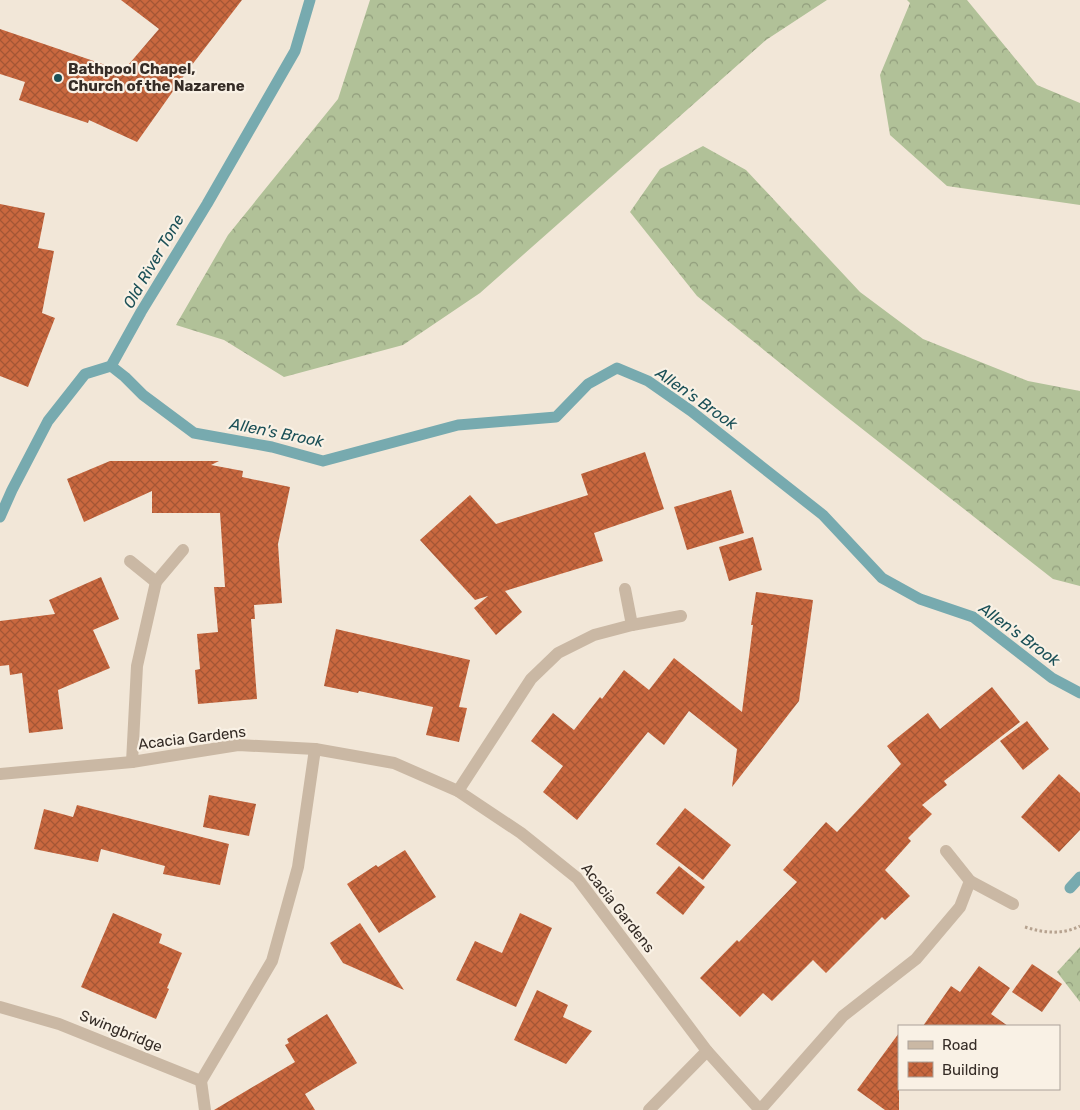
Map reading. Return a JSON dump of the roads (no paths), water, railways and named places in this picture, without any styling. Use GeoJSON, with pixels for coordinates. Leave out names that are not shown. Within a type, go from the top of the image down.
{"type":"FeatureCollection","features":[{"type":"Feature","properties":{"kind":"street","name":"Acacia Gardens"},"geometry":{"type":"LineString","coordinates":[[132,762],[137,666],[156,582],[183,550]]}},
{"type":"Feature","properties":{"kind":"street"},"geometry":{"type":"LineString","coordinates":[[130,561],[156,582]]}},
{"type":"Feature","properties":{"kind":"street"},"geometry":{"type":"LineString","coordinates":[[625,589],[632,625]]}},
{"type":"Feature","properties":{"kind":"street"},"geometry":{"type":"LineString","coordinates":[[458,791],[531,679],[558,653],[594,636],[632,625],[681,616]]}},
{"type":"Feature","properties":{"kind":"street","name":"Acacia Gardens"},"geometry":{"type":"LineString","coordinates":[[0,774],[132,762],[238,745],[315,749],[394,763],[458,791],[521,833],[577,878],[706,1051],[760,1110],[843,1016],[916,959],[960,907],[970,881]]}},
{"type":"Feature","properties":{"kind":"street"},"geometry":{"type":"LineString","coordinates":[[205,1110],[201,1081],[272,961],[298,867],[315,749]]}},
{"type":"Feature","properties":{"kind":"street"},"geometry":{"type":"LineString","coordinates":[[946,851],[970,881],[1013,904]]}},
{"type":"Feature","properties":{"kind":"street","name":"Swingbridge"},"geometry":{"type":"LineString","coordinates":[[0,1007],[59,1024],[201,1081]]}},
{"type":"Feature","properties":{"kind":"street"},"geometry":{"type":"LineString","coordinates":[[648,1110],[706,1051]]}},
{"type":"Feature","properties":{"kind":"waterway","name":"Old River Tone"},"geometry":{"type":"LineString","coordinates":[[0,517],[48,421],[85,374],[111,366],[295,51],[310,0]]}},
{"type":"Feature","properties":{"kind":"waterway","name":"Allen's Brook"},"geometry":{"type":"LineString","coordinates":[[111,366],[143,395],[194,433],[272,447],[323,461],[458,425],[556,417],[588,384],[617,368],[648,381],[691,411],[823,515],[882,578],[920,599],[973,617],[1052,678],[1080,693]]}},
{"type":"Feature","properties":{"kind":"waterway"},"geometry":{"type":"LineString","coordinates":[[1070,888],[1080,877]]}},
{"type":"Feature","properties":{"kind":"place","name":"Bathpool Chapel, Church of the Nazarene"},"geometry":{"type":"Point","coordinates":[58,78]}}]}
